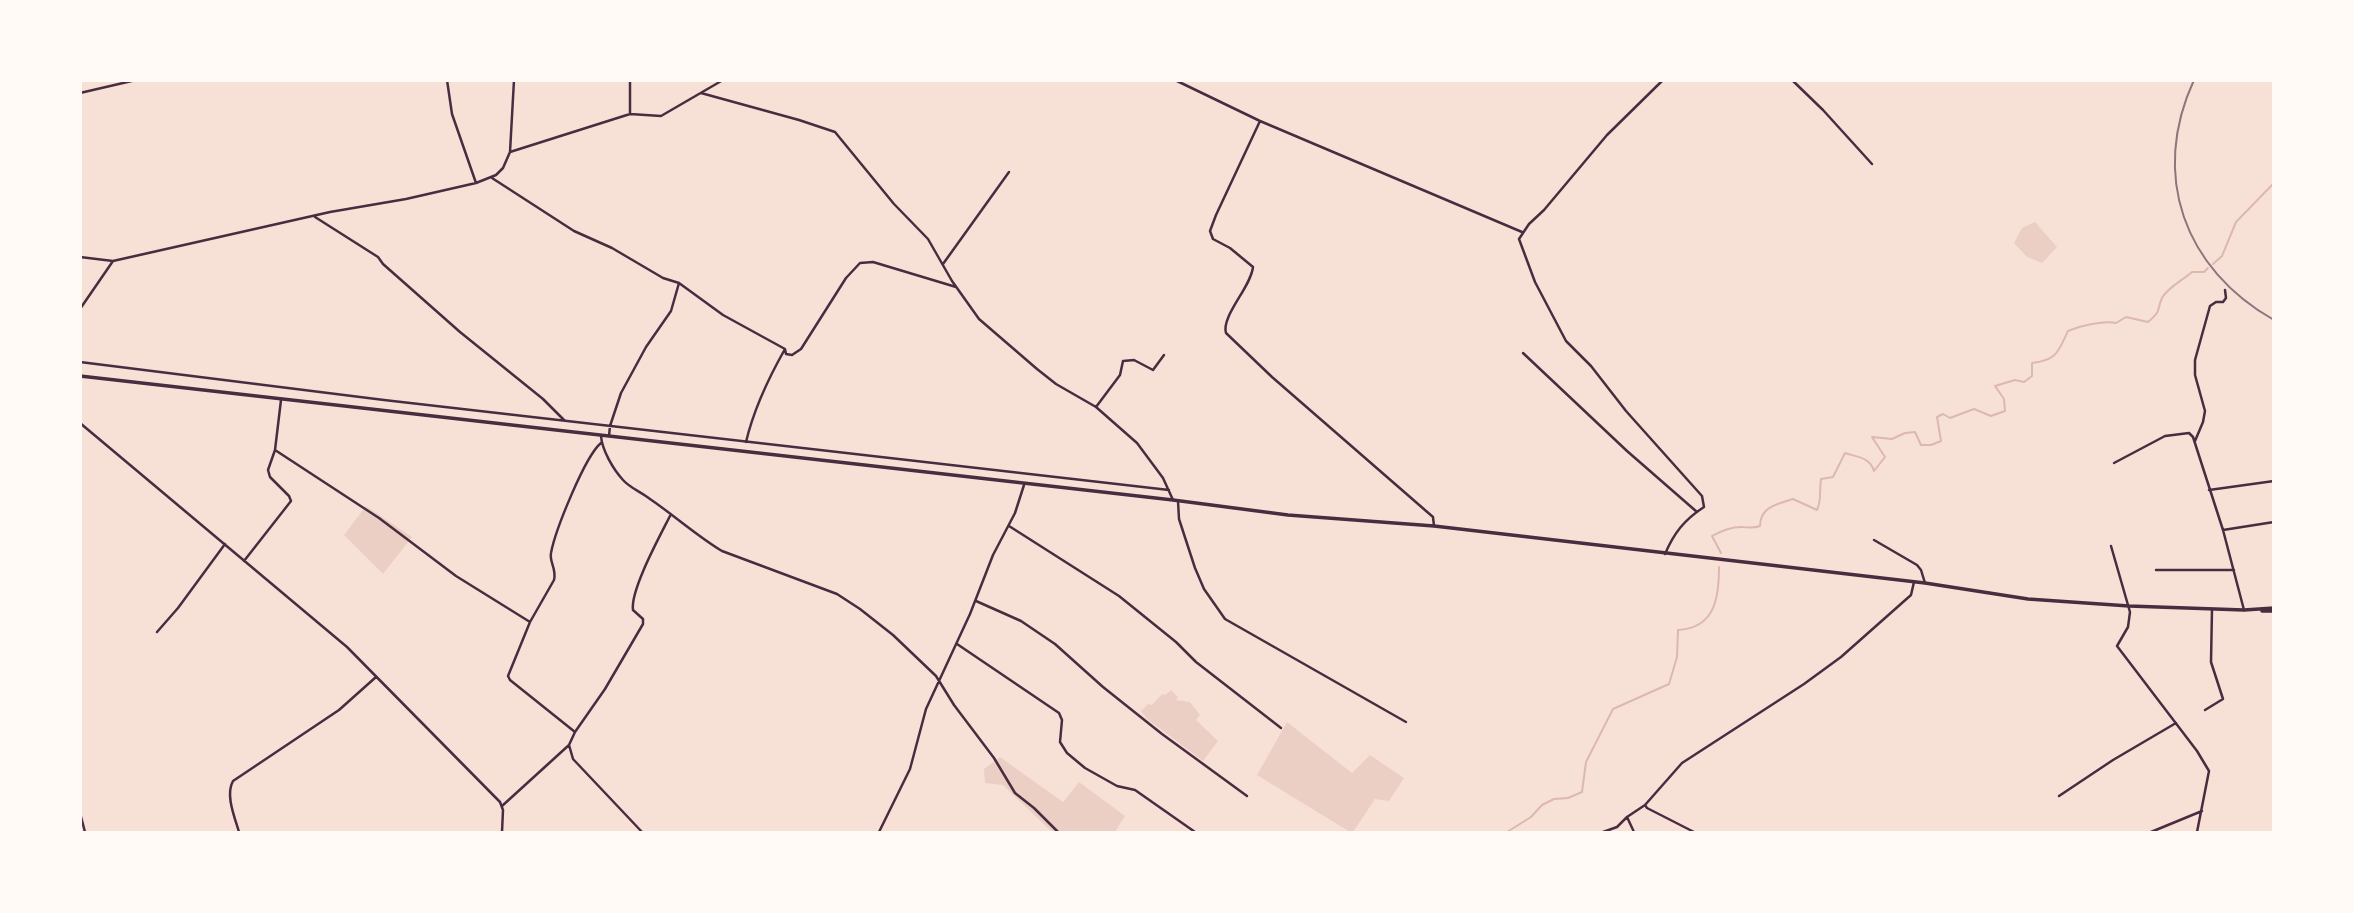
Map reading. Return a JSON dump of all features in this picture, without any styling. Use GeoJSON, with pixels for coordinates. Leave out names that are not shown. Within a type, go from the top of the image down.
{"type":"FeatureCollection","features":[{"type":"Feature","properties":{"kind":"highway"},"geometry":{"type":"LineString","coordinates":[[80,376],[1288,515],[1434,526],[1925,583],[2028,599],[2129,606],[2273,610]]}},
{"type":"Feature","properties":{"kind":"street"},"geometry":{"type":"LineString","coordinates":[[80,93],[136,80]]}},
{"type":"Feature","properties":{"kind":"street"},"geometry":{"type":"LineString","coordinates":[[447,80],[452,114],[476,183]]}},
{"type":"Feature","properties":{"kind":"street"},"geometry":{"type":"LineString","coordinates":[[80,257],[113,261],[313,216],[406,199],[492,178],[503,168],[510,152],[514,80]]}},
{"type":"Feature","properties":{"kind":"street"},"geometry":{"type":"LineString","coordinates":[[629,114],[630,80]]}},
{"type":"Feature","properties":{"kind":"street"},"geometry":{"type":"LineString","coordinates":[[510,152],[629,114],[661,116],[723,80]]}},
{"type":"Feature","properties":{"kind":"street"},"geometry":{"type":"LineString","coordinates":[[1175,80],[1260,121],[1522,232]]}},
{"type":"Feature","properties":{"kind":"street"},"geometry":{"type":"LineString","coordinates":[[1663,80],[1607,135],[1552,201],[1522,232],[1519,239],[1535,282],[1559,331],[1702,496],[1704,507],[1686,519],[1676,531],[1665,554]]}},
{"type":"Feature","properties":{"kind":"street"},"geometry":{"type":"LineString","coordinates":[[1792,80],[1871,164]]}},
{"type":"Feature","properties":{"kind":"street"},"geometry":{"type":"LineString","coordinates":[[701,93],[835,132],[894,204],[928,239],[956,287],[988,327],[1056,384],[1096,407],[1144,451],[1175,500],[1195,568],[1204,589],[1225,619],[1406,722]]}},
{"type":"Feature","properties":{"kind":"street"},"geometry":{"type":"LineString","coordinates":[[1260,121],[1222,199],[1210,231],[1213,239],[1230,248],[1253,267],[1251,276],[1226,323],[1226,333],[1272,377],[1433,517],[1434,526]]}},
{"type":"Feature","properties":{"kind":"street"},"geometry":{"type":"LineString","coordinates":[[943,264],[1009,172]]}},
{"type":"Feature","properties":{"kind":"street"},"geometry":{"type":"LineString","coordinates":[[492,178],[574,231],[612,248],[663,278],[679,283],[723,315],[785,349],[786,354],[790,355],[798,352],[846,278],[860,263],[873,261],[956,287]]}},
{"type":"Feature","properties":{"kind":"street"},"geometry":{"type":"LineString","coordinates":[[313,216],[379,257],[383,264],[448,322],[564,420]]}},
{"type":"Feature","properties":{"kind":"street"},"geometry":{"type":"LineString","coordinates":[[80,309],[113,261]]}},
{"type":"Feature","properties":{"kind":"street"},"geometry":{"type":"LineString","coordinates":[[609,437],[610,425],[621,393],[633,368],[671,311],[679,283]]}},
{"type":"Feature","properties":{"kind":"street"},"geometry":{"type":"LineString","coordinates":[[2195,441],[2205,411],[2195,375],[2195,360],[2210,306],[2227,298],[2225,290]]}},
{"type":"Feature","properties":{"kind":"street"},"geometry":{"type":"LineString","coordinates":[[746,442],[757,404],[785,349]]}},
{"type":"Feature","properties":{"kind":"street"},"geometry":{"type":"LineString","coordinates":[[1523,354],[1697,512]]}},
{"type":"Feature","properties":{"kind":"street"},"geometry":{"type":"LineString","coordinates":[[1096,407],[1120,375],[1124,361],[1134,360],[1153,370],[1164,355]]}},
{"type":"Feature","properties":{"kind":"street"},"geometry":{"type":"LineString","coordinates":[[80,362],[162,374],[1169,490]]}},
{"type":"Feature","properties":{"kind":"street"},"geometry":{"type":"LineString","coordinates":[[244,561],[291,501],[268,474],[275,450],[281,400]]}},
{"type":"Feature","properties":{"kind":"street"},"geometry":{"type":"LineString","coordinates":[[80,423],[320,624],[376,677],[502,806],[502,832]]}},
{"type":"Feature","properties":{"kind":"street"},"geometry":{"type":"LineString","coordinates":[[2114,463],[2165,436],[2189,433],[2195,441],[2223,530],[2244,610]]}},
{"type":"Feature","properties":{"kind":"street"},"geometry":{"type":"LineString","coordinates":[[601,436],[601,443],[624,481],[722,551],[811,583],[849,601],[915,654],[939,681],[994,758],[1015,793],[1058,832]]}},
{"type":"Feature","properties":{"kind":"street"},"geometry":{"type":"LineString","coordinates":[[575,732],[508,676],[530,622],[554,580],[556,574],[551,552],[575,486],[591,452],[601,443]]}},
{"type":"Feature","properties":{"kind":"street"},"geometry":{"type":"LineString","coordinates":[[275,450],[318,481],[379,518],[456,576],[530,622]]}},
{"type":"Feature","properties":{"kind":"street"},"geometry":{"type":"LineString","coordinates":[[2210,491],[2273,481]]}},
{"type":"Feature","properties":{"kind":"street"},"geometry":{"type":"LineString","coordinates":[[879,832],[910,769],[926,709],[950,662],[989,565],[1015,513],[1024,484]]}},
{"type":"Feature","properties":{"kind":"street"},"geometry":{"type":"LineString","coordinates":[[502,806],[569,745],[605,690],[643,624],[643,619],[633,610],[633,602],[671,514]]}},
{"type":"Feature","properties":{"kind":"street"},"geometry":{"type":"LineString","coordinates":[[2223,530],[2273,522]]}},
{"type":"Feature","properties":{"kind":"street"},"geometry":{"type":"LineString","coordinates":[[1008,526],[1077,572],[1119,596],[1176,642],[1195,662],[1281,728]]}},
{"type":"Feature","properties":{"kind":"street"},"geometry":{"type":"LineString","coordinates":[[1874,540],[1917,565],[1925,583]]}},
{"type":"Feature","properties":{"kind":"street"},"geometry":{"type":"LineString","coordinates":[[157,632],[225,544]]}},
{"type":"Feature","properties":{"kind":"street"},"geometry":{"type":"LineString","coordinates":[[2111,546],[2129,606],[2128,627],[2118,646],[2208,767],[2209,777],[2197,832]]}},
{"type":"Feature","properties":{"kind":"street"},"geometry":{"type":"LineString","coordinates":[[2155,570],[2234,570]]}},
{"type":"Feature","properties":{"kind":"street"},"geometry":{"type":"LineString","coordinates":[[1603,832],[1617,827],[1645,805],[1682,763],[1841,657],[1911,595],[1914,582]]}},
{"type":"Feature","properties":{"kind":"street"},"geometry":{"type":"LineString","coordinates":[[976,601],[1021,621],[1055,644],[1162,734],[1247,796]]}},
{"type":"Feature","properties":{"kind":"street"},"geometry":{"type":"LineString","coordinates":[[2205,709],[2223,699],[2211,662],[2212,609]]}},
{"type":"Feature","properties":{"kind":"street"},"geometry":{"type":"LineString","coordinates":[[957,643],[1056,710],[1062,720],[1060,742],[1074,760],[1117,786],[1135,790],[1195,832]]}},
{"type":"Feature","properties":{"kind":"street"},"geometry":{"type":"LineString","coordinates":[[239,832],[230,798],[233,781],[339,710],[376,677]]}},
{"type":"Feature","properties":{"kind":"street"},"geometry":{"type":"LineString","coordinates":[[2059,796],[2176,723]]}},
{"type":"Feature","properties":{"kind":"street"},"geometry":{"type":"LineString","coordinates":[[569,745],[573,759],[642,832]]}},
{"type":"Feature","properties":{"kind":"street"},"geometry":{"type":"LineString","coordinates":[[1645,805],[1694,832]]}},
{"type":"Feature","properties":{"kind":"street"},"geometry":{"type":"LineString","coordinates":[[2151,832],[2202,810]]}},
{"type":"Feature","properties":{"kind":"street"},"geometry":{"type":"LineString","coordinates":[[80,813],[85,832]]}},
{"type":"Feature","properties":{"kind":"street"},"geometry":{"type":"LineString","coordinates":[[1627,817],[1634,832]]}},
{"type":"Feature","properties":{"kind":"shaded area"},"geometry":{"type":"Polygon","coordinates":[[[2035,222],[2057,247],[2042,263],[2027,257],[2014,243],[2022,228],[2035,222]]]}},
{"type":"Feature","properties":{"kind":"shaded area"},"geometry":{"type":"Polygon","coordinates":[[[366,506],[412,537],[383,574],[344,535],[366,506]]]}},
{"type":"Feature","properties":{"kind":"shaded area"},"geometry":{"type":"Polygon","coordinates":[[[1171,690],[1178,697],[1176,700],[1190,702],[1200,715],[1196,720],[1218,741],[1203,761],[1147,719],[1141,711],[1171,690]]]}},
{"type":"Feature","properties":{"kind":"shaded area"},"geometry":{"type":"Polygon","coordinates":[[[1287,722],[1352,773],[1370,755],[1404,778],[1389,801],[1375,799],[1353,832],[1350,832],[1257,775],[1287,722]]]}},
{"type":"Feature","properties":{"kind":"shaded area"},"geometry":{"type":"Polygon","coordinates":[[[1000,757],[1063,802],[1079,782],[1125,816],[1115,832],[1052,832],[1003,785],[985,783],[984,769],[1000,757]]]}},
{"type":"Feature","properties":{"kind":"waterway"},"geometry":{"type":"LineString","coordinates":[[2213,264],[2222,256],[2236,222],[2274,183]]}},
{"type":"Feature","properties":{"kind":"waterway"},"geometry":{"type":"LineString","coordinates":[[1721,553],[1712,536],[1733,528],[1760,526],[1766,510],[1776,505],[1793,499],[1817,510],[1821,479],[1833,477],[1845,453],[1866,460],[1874,471],[1885,457],[1872,437],[1892,439],[1915,432],[1921,445],[1931,445],[1941,441],[1937,417],[1943,414],[1950,418],[1974,409],[1991,416],[2005,411],[2004,399],[1995,386],[2015,380],[2024,382],[2032,376],[2032,363],[2047,360],[2056,354],[2068,331],[2092,324],[2116,323],[2126,317],[2148,322],[2157,313],[2162,298],[2168,291],[2192,272],[2204,272],[2208,268]]}},
{"type":"Feature","properties":{"kind":"waterway"},"geometry":{"type":"LineString","coordinates":[[1507,832],[1531,817],[1542,805],[1582,792],[1586,762],[1613,709],[1669,684],[1677,657],[1678,630],[1700,624],[1707,617],[1716,600],[1719,567]]}},
{"type":"Feature","properties":{"kind":"railway"},"geometry":{"type":"LineString","coordinates":[[2194,80],[2181,115],[2175,150],[2176,184],[2184,216],[2198,247],[2217,274],[2243,299],[2274,320]]}}]}
